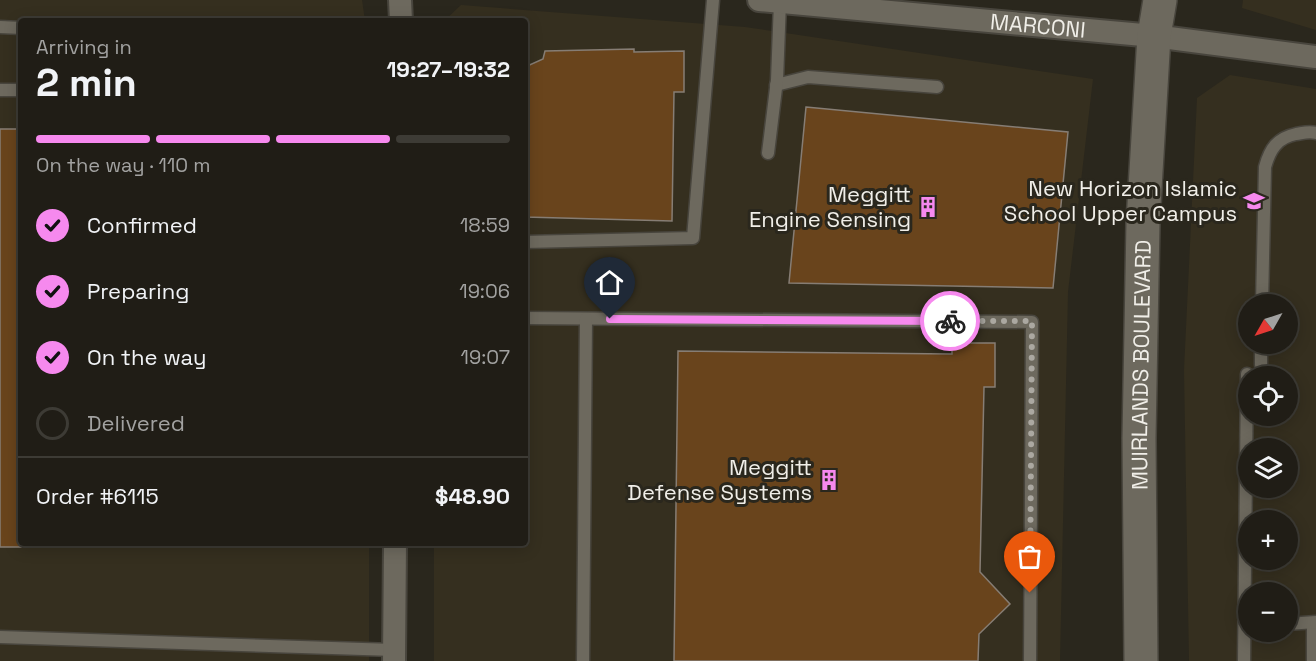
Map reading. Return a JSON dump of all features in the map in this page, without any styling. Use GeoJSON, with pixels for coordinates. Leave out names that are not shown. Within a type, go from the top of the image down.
{"type":"FeatureCollection","features":[{"type":"Feature","properties":{"kind":"main road","name":"MUIRLANDS BOULEVARD"},"geometry":{"type":"LineString","coordinates":[[1141,661],[1139,438],[1142,233],[1154,36],[1160,0]]}},
{"type":"Feature","properties":{"kind":"street"},"geometry":{"type":"LineString","coordinates":[[400,0],[401,18]]}},
{"type":"Feature","properties":{"kind":"street","name":"MARCONI"},"geometry":{"type":"LineString","coordinates":[[770,1],[856,4],[1154,36],[1316,57]]}},
{"type":"Feature","properties":{"kind":"street"},"geometry":{"type":"LineString","coordinates":[[394,655],[395,546]]}},
{"type":"Feature","properties":{"kind":"lane"},"geometry":{"type":"LineString","coordinates":[[528,242],[693,238],[712,0]]}},
{"type":"Feature","properties":{"kind":"lane"},"geometry":{"type":"LineString","coordinates":[[768,153],[776,85],[770,1]]}},
{"type":"Feature","properties":{"kind":"lane"},"geometry":{"type":"LineString","coordinates":[[0,27],[18,28]]}},
{"type":"Feature","properties":{"kind":"lane"},"geometry":{"type":"LineString","coordinates":[[776,85],[808,77],[937,87]]}},
{"type":"Feature","properties":{"kind":"lane"},"geometry":{"type":"LineString","coordinates":[[0,90],[18,90]]}},
{"type":"Feature","properties":{"kind":"lane"},"geometry":{"type":"LineString","coordinates":[[1262,294],[1265,167],[1269,150],[1284,137],[1310,131],[1316,133]]}},
{"type":"Feature","properties":{"kind":"lane"},"geometry":{"type":"LineString","coordinates":[[528,318],[1032,321],[1030,661]]}},
{"type":"Feature","properties":{"kind":"lane"},"geometry":{"type":"LineString","coordinates":[[583,661],[586,319]]}},
{"type":"Feature","properties":{"kind":"lane"},"geometry":{"type":"LineString","coordinates":[[1261,354],[1261,365]]}},
{"type":"Feature","properties":{"kind":"lane"},"geometry":{"type":"LineString","coordinates":[[1246,582],[1247,426]]}},
{"type":"Feature","properties":{"kind":"lane"},"geometry":{"type":"LineString","coordinates":[[1298,623],[1314,622],[1313,661]]}},
{"type":"Feature","properties":{"kind":"lane"},"geometry":{"type":"LineString","coordinates":[[0,637],[394,655]]}},
{"type":"Feature","properties":{"kind":"lane"},"geometry":{"type":"LineString","coordinates":[[1244,661],[1245,642]]}},
{"type":"Feature","properties":{"kind":"shaded area"},"geometry":{"type":"Polygon","coordinates":[[[0,0],[362,0],[365,18],[18,18],[18,546],[369,546],[369,661],[0,661],[0,0]]]}},
{"type":"Feature","properties":{"kind":"shaded area"},"geometry":{"type":"Polygon","coordinates":[[[1243,0],[1316,0],[1316,30],[1242,8],[1243,0]]]}},
{"type":"Feature","properties":{"kind":"shaded area"},"geometry":{"type":"Polygon","coordinates":[[[461,5],[745,27],[1093,79],[1068,292],[1060,661],[434,661],[434,546],[528,546],[528,18],[447,18],[461,5]]]}},
{"type":"Feature","properties":{"kind":"shaded area"},"geometry":{"type":"Polygon","coordinates":[[[1230,75],[1316,89],[1316,661],[1189,661],[1184,370],[1197,98],[1230,75]]]}},
{"type":"Feature","properties":{"kind":"building"},"geometry":{"type":"Polygon","coordinates":[[[634,49],[634,52],[684,51],[684,92],[674,92],[672,221],[528,217],[528,66],[543,59],[545,51],[634,49]]]}},
{"type":"Feature","properties":{"kind":"building","name":"Meggitt Engine Sensing"},"geometry":{"type":"Polygon","coordinates":[[[806,107],[1068,132],[1053,288],[789,283],[806,107]]]}},
{"type":"Feature","properties":{"kind":"building"},"geometry":{"type":"Polygon","coordinates":[[[0,129],[18,129],[18,546],[21,547],[0,547],[0,129]]]}},
{"type":"Feature","properties":{"kind":"building","name":"Meggitt Defense Systems"},"geometry":{"type":"Polygon","coordinates":[[[952,343],[995,343],[995,387],[984,387],[980,572],[1010,604],[979,634],[978,661],[674,661],[678,351],[952,354],[952,343]]]}},
{"type":"Feature","properties":{"kind":"way so far"},"geometry":{"type":"LineString","coordinates":[[950,321],[1032,321],[1030,593]]}},
{"type":"Feature","properties":{"kind":"place","name":"New Horizon Islamic School Upper Campus"},"geometry":{"type":"Point","coordinates":[1254,201]}},
{"type":"Feature","properties":{"kind":"place","name":"Meggitt Engine Sensing"},"geometry":{"type":"Point","coordinates":[928,207]}},
{"type":"Feature","properties":{"kind":"place","name":"Meggitt Defense Systems"},"geometry":{"type":"Point","coordinates":[829,480]}},
{"type":"Feature","properties":{"kind":"route"},"geometry":{"type":"LineString","coordinates":[[610,319],[950,321]]}}]}
